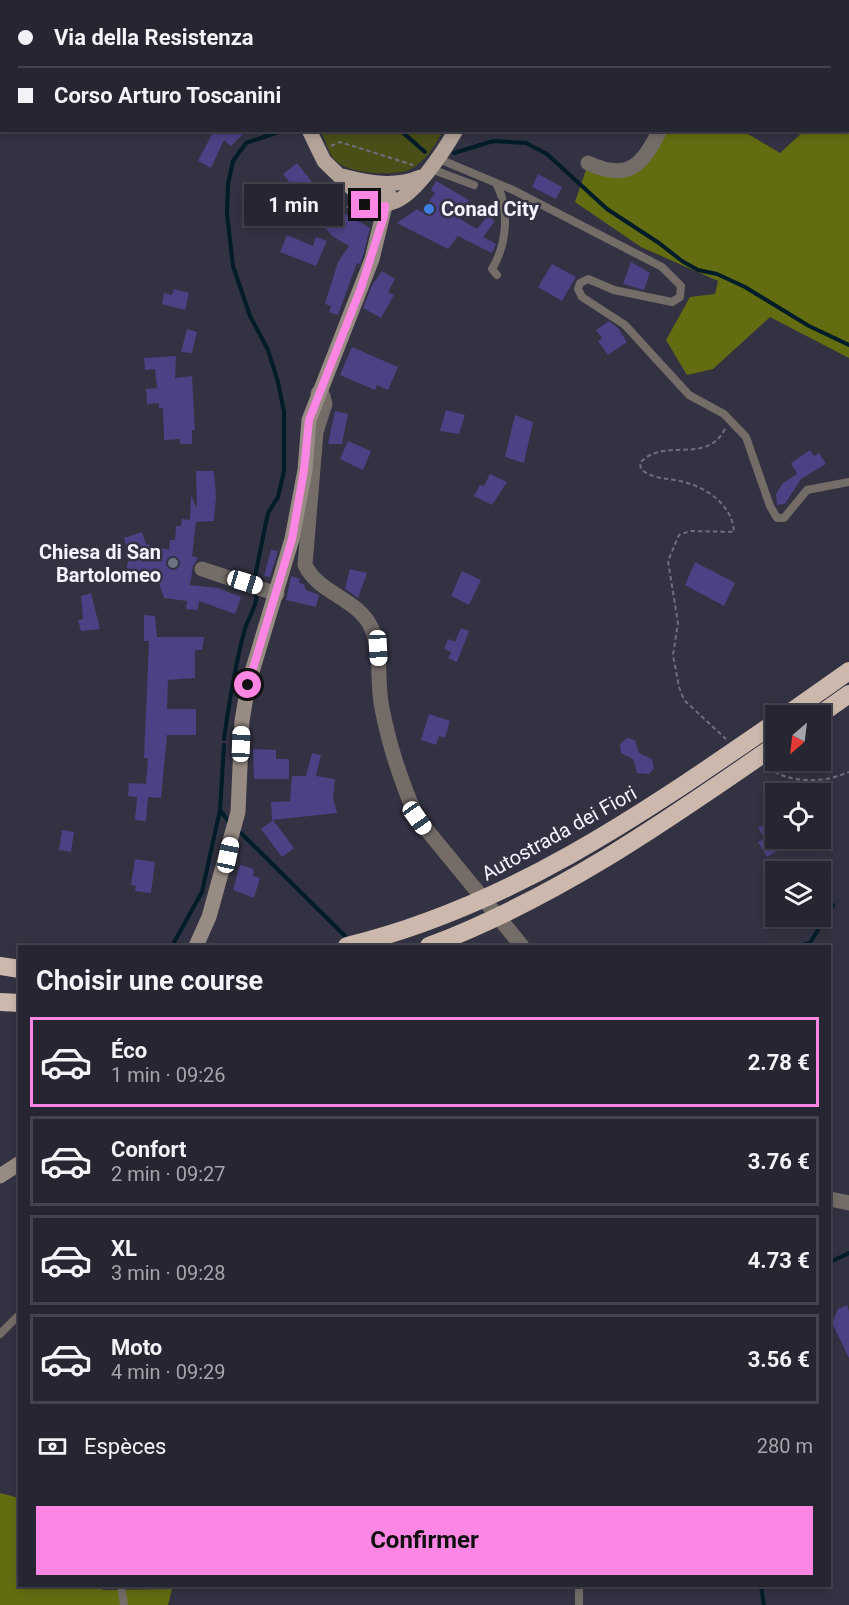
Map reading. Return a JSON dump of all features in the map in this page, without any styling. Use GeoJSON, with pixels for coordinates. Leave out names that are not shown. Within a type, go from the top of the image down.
{"type":"FeatureCollection","features":[{"type":"Feature","properties":{"kind":"highway","name":"Autostrada dei Fiori"},"geometry":{"type":"LineString","coordinates":[[801,705],[849,671]]}},
{"type":"Feature","properties":{"kind":"highway"},"geometry":{"type":"LineString","coordinates":[[831,707],[849,694]]}},
{"type":"Feature","properties":{"kind":"highway","name":"Autostrada dei Fiori"},"geometry":{"type":"LineString","coordinates":[[351,945],[385,937],[448,915],[501,893],[556,865],[631,820],[765,730]]}},
{"type":"Feature","properties":{"kind":"highway"},"geometry":{"type":"LineString","coordinates":[[431,945],[532,902],[597,866],[765,753]]}},
{"type":"Feature","properties":{"kind":"highway"},"geometry":{"type":"LineString","coordinates":[[0,966],[18,969]]}},
{"type":"Feature","properties":{"kind":"highway"},"geometry":{"type":"LineString","coordinates":[[0,1002],[18,1003]]}},
{"type":"Feature","properties":{"kind":"main road"},"geometry":{"type":"LineString","coordinates":[[316,140],[335,174],[358,194],[378,206],[393,203],[404,195],[431,168],[455,132]]}},
{"type":"Feature","properties":{"kind":"main road"},"geometry":{"type":"LineString","coordinates":[[378,206],[363,192],[377,184],[402,183],[431,168]]}},
{"type":"Feature","properties":{"kind":"main road"},"geometry":{"type":"LineString","coordinates":[[335,174],[377,184],[388,190],[378,206]]}},
{"type":"Feature","properties":{"kind":"street"},"geometry":{"type":"LineString","coordinates":[[588,164],[603,170],[617,171],[637,167],[646,159],[659,132]]}},
{"type":"Feature","properties":{"kind":"street"},"geometry":{"type":"LineString","coordinates":[[196,945],[209,917],[228,855],[238,812],[242,721],[248,685],[270,591],[292,539],[304,470],[306,438],[318,393],[361,288],[381,224],[378,206]]}},
{"type":"Feature","properties":{"kind":"street"},"geometry":{"type":"LineString","coordinates":[[318,393],[323,396],[325,404],[316,432],[305,565],[312,578],[352,606],[370,625],[378,648],[381,707],[408,797],[417,818],[521,945]]}},
{"type":"Feature","properties":{"kind":"street"},"geometry":{"type":"LineString","coordinates":[[202,569],[270,591]]}},
{"type":"Feature","properties":{"kind":"street"},"geometry":{"type":"LineString","coordinates":[[0,1176],[18,1164]]}},
{"type":"Feature","properties":{"kind":"street"},"geometry":{"type":"LineString","coordinates":[[831,1199],[849,1203]]}},
{"type":"Feature","properties":{"kind":"lane"},"geometry":{"type":"LineString","coordinates":[[431,168],[496,183],[662,267],[677,279],[681,286],[680,297],[672,302],[614,290],[588,279],[580,283],[578,292],[625,325],[689,395],[724,414],[746,437],[770,506],[777,518],[784,518],[807,490],[849,482]]}},
{"type":"Feature","properties":{"kind":"lane"},"geometry":{"type":"LineString","coordinates":[[431,168],[474,185]]}},
{"type":"Feature","properties":{"kind":"lane"},"geometry":{"type":"LineString","coordinates":[[496,183],[504,214],[505,242],[492,269],[497,275]]}},
{"type":"Feature","properties":{"kind":"lane"},"geometry":{"type":"LineString","coordinates":[[0,1334],[18,1316]]}},
{"type":"Feature","properties":{"kind":"lane"},"geometry":{"type":"LineString","coordinates":[[121,1587],[124,1605]]}},
{"type":"Feature","properties":{"kind":"lane"},"geometry":{"type":"LineString","coordinates":[[579,1587],[579,1605]]}},
{"type":"Feature","properties":{"kind":"path"},"geometry":{"type":"LineString","coordinates":[[316,140],[340,142],[393,161],[431,168]]}},
{"type":"Feature","properties":{"kind":"path"},"geometry":{"type":"LineString","coordinates":[[724,414],[726,427],[718,441],[705,448],[661,451],[646,457],[640,463],[640,469],[648,476],[683,481],[707,491],[721,503],[734,520],[734,532],[690,531],[679,535],[668,561],[678,623],[673,655],[679,687],[684,700],[733,744]]}},
{"type":"Feature","properties":{"kind":"path"},"geometry":{"type":"LineString","coordinates":[[773,771],[784,776],[816,781],[833,779],[849,772]]}},
{"type":"Feature","properties":{"kind":"green space"},"geometry":{"type":"Polygon","coordinates":[[[321,132],[442,132],[421,162],[411,169],[394,173],[360,171],[341,165],[330,154],[321,132]]]}},
{"type":"Feature","properties":{"kind":"green space"},"geometry":{"type":"Polygon","coordinates":[[[667,132],[745,132],[780,153],[803,132],[849,132],[849,358],[770,317],[713,369],[687,375],[666,340],[690,297],[715,294],[718,281],[641,247],[575,202],[587,167],[626,170],[658,143],[667,132]]]}},
{"type":"Feature","properties":{"kind":"green space"},"geometry":{"type":"Polygon","coordinates":[[[0,1493],[18,1498],[18,1587],[102,1587],[103,1590],[172,1589],[168,1605],[0,1605],[0,1493]]]}},
{"type":"Feature","properties":{"kind":"building"},"geometry":{"type":"Polygon","coordinates":[[[213,132],[245,132],[231,146],[224,140],[211,168],[198,161],[213,132]]]}},
{"type":"Feature","properties":{"kind":"building"},"geometry":{"type":"Polygon","coordinates":[[[297,163],[338,215],[340,211],[370,228],[363,256],[360,264],[357,263],[338,315],[329,312],[331,306],[325,304],[338,262],[349,246],[332,236],[283,174],[297,163]]]}},
{"type":"Feature","properties":{"kind":"building"},"geometry":{"type":"Polygon","coordinates":[[[538,174],[562,187],[556,199],[532,187],[538,174]]]}},
{"type":"Feature","properties":{"kind":"building"},"geometry":{"type":"Polygon","coordinates":[[[436,181],[469,200],[457,217],[477,229],[488,215],[495,221],[483,237],[496,244],[492,253],[458,236],[448,249],[397,223],[417,209],[421,212],[435,193],[431,190],[436,181]]]}},
{"type":"Feature","properties":{"kind":"building"},"geometry":{"type":"Polygon","coordinates":[[[287,235],[313,246],[316,237],[327,241],[316,266],[280,252],[287,235]]]}},
{"type":"Feature","properties":{"kind":"building"},"geometry":{"type":"Polygon","coordinates":[[[631,262],[650,273],[644,290],[623,284],[631,262]]]}},
{"type":"Feature","properties":{"kind":"building"},"geometry":{"type":"Polygon","coordinates":[[[552,264],[576,277],[562,301],[538,287],[552,264]]]}},
{"type":"Feature","properties":{"kind":"building"},"geometry":{"type":"Polygon","coordinates":[[[382,271],[395,279],[388,292],[394,295],[381,318],[363,308],[372,285],[382,271]]]}},
{"type":"Feature","properties":{"kind":"building"},"geometry":{"type":"Polygon","coordinates":[[[174,289],[189,293],[185,310],[162,304],[164,293],[172,295],[174,289]]]}},
{"type":"Feature","properties":{"kind":"building"},"geometry":{"type":"Polygon","coordinates":[[[609,321],[618,328],[627,342],[608,355],[598,341],[602,338],[596,330],[609,321]]]}},
{"type":"Feature","properties":{"kind":"building"},"geometry":{"type":"Polygon","coordinates":[[[187,329],[197,332],[192,353],[181,352],[187,329]]]}},
{"type":"Feature","properties":{"kind":"building"},"geometry":{"type":"Polygon","coordinates":[[[352,347],[398,367],[388,390],[377,385],[375,390],[340,375],[352,347]]]}},
{"type":"Feature","properties":{"kind":"building"},"geometry":{"type":"Polygon","coordinates":[[[176,356],[175,378],[192,376],[195,430],[192,430],[192,444],[180,444],[180,439],[164,440],[163,408],[159,408],[159,403],[147,404],[146,389],[157,388],[155,369],[145,370],[144,358],[176,356]]]}},
{"type":"Feature","properties":{"kind":"building"},"geometry":{"type":"Polygon","coordinates":[[[446,410],[465,415],[459,434],[440,431],[446,410]]]}},
{"type":"Feature","properties":{"kind":"building"},"geometry":{"type":"Polygon","coordinates":[[[335,411],[348,414],[342,444],[328,444],[335,411]]]}},
{"type":"Feature","properties":{"kind":"building"},"geometry":{"type":"Polygon","coordinates":[[[515,415],[533,422],[524,463],[505,457],[515,415]]]}},
{"type":"Feature","properties":{"kind":"building"},"geometry":{"type":"Polygon","coordinates":[[[348,441],[371,451],[363,470],[340,459],[348,441]]]}},
{"type":"Feature","properties":{"kind":"building"},"geometry":{"type":"Polygon","coordinates":[[[810,450],[814,456],[819,453],[826,464],[801,479],[785,504],[777,505],[776,494],[783,483],[797,474],[791,463],[810,450]]]}},
{"type":"Feature","properties":{"kind":"building"},"geometry":{"type":"Polygon","coordinates":[[[196,471],[214,471],[216,496],[214,521],[196,522],[192,556],[198,558],[193,566],[190,585],[218,588],[241,597],[235,614],[199,601],[198,610],[186,609],[187,601],[164,598],[155,571],[129,579],[127,566],[129,557],[124,538],[142,532],[146,544],[169,550],[170,540],[175,540],[176,526],[181,526],[182,519],[190,520],[191,496],[197,508],[196,471]]]}},
{"type":"Feature","properties":{"kind":"building"},"geometry":{"type":"Polygon","coordinates":[[[490,474],[507,482],[492,505],[474,496],[480,485],[484,486],[490,474]]]}},
{"type":"Feature","properties":{"kind":"building"},"geometry":{"type":"Polygon","coordinates":[[[271,550],[278,551],[270,577],[264,576],[271,550]]]}},
{"type":"Feature","properties":{"kind":"building"},"geometry":{"type":"Polygon","coordinates":[[[695,562],[735,583],[724,606],[685,585],[695,562]]]}},
{"type":"Feature","properties":{"kind":"building"},"geometry":{"type":"Polygon","coordinates":[[[350,569],[367,573],[358,598],[345,589],[350,569]]]}},
{"type":"Feature","properties":{"kind":"building"},"geometry":{"type":"Polygon","coordinates":[[[462,571],[481,580],[469,605],[451,596],[462,571]]]}},
{"type":"Feature","properties":{"kind":"building"},"geometry":{"type":"Polygon","coordinates":[[[291,576],[300,579],[299,583],[304,584],[306,590],[319,595],[316,607],[286,600],[291,576]]]}},
{"type":"Feature","properties":{"kind":"building"},"geometry":{"type":"Polygon","coordinates":[[[91,593],[100,629],[81,631],[78,620],[83,619],[81,596],[91,593]]]}},
{"type":"Feature","properties":{"kind":"building"},"geometry":{"type":"Polygon","coordinates":[[[144,615],[155,616],[157,637],[204,637],[202,650],[195,650],[195,678],[168,680],[167,709],[196,709],[196,735],[167,735],[161,798],[148,797],[146,821],[135,820],[137,797],[128,796],[129,783],[146,784],[148,758],[144,758],[149,641],[144,641],[144,615]]]}},
{"type":"Feature","properties":{"kind":"building"},"geometry":{"type":"Polygon","coordinates":[[[461,628],[469,631],[457,662],[448,658],[451,652],[444,649],[448,639],[455,642],[461,628]]]}},
{"type":"Feature","properties":{"kind":"building"},"geometry":{"type":"Polygon","coordinates":[[[429,714],[450,721],[445,738],[439,736],[436,745],[421,740],[429,714]]]}},
{"type":"Feature","properties":{"kind":"building"},"geometry":{"type":"Polygon","coordinates":[[[627,738],[635,740],[639,753],[652,759],[654,768],[649,774],[637,773],[633,759],[621,753],[620,744],[627,738]]]}},
{"type":"Feature","properties":{"kind":"building"},"geometry":{"type":"Polygon","coordinates":[[[253,749],[276,750],[276,759],[289,759],[289,779],[254,779],[253,749]]]}},
{"type":"Feature","properties":{"kind":"building"},"geometry":{"type":"Polygon","coordinates":[[[312,753],[321,755],[316,776],[335,779],[333,798],[337,813],[272,820],[271,802],[290,801],[292,776],[306,776],[312,753]]]}},
{"type":"Feature","properties":{"kind":"building"},"geometry":{"type":"Polygon","coordinates":[[[273,820],[294,848],[282,857],[261,829],[273,820]]]}},
{"type":"Feature","properties":{"kind":"building"},"geometry":{"type":"Polygon","coordinates":[[[765,823],[765,838],[758,828],[765,823]]]}},
{"type":"Feature","properties":{"kind":"building"},"geometry":{"type":"Polygon","coordinates":[[[62,830],[74,832],[71,852],[59,850],[62,830]]]}},
{"type":"Feature","properties":{"kind":"building"},"geometry":{"type":"Polygon","coordinates":[[[765,838],[765,849],[780,849],[767,857],[758,842],[765,838]]]}},
{"type":"Feature","properties":{"kind":"building"},"geometry":{"type":"Polygon","coordinates":[[[135,859],[155,862],[151,893],[135,891],[136,886],[131,885],[135,859]]]}},
{"type":"Feature","properties":{"kind":"building"},"geometry":{"type":"Polygon","coordinates":[[[240,865],[254,869],[253,876],[260,878],[254,898],[233,890],[240,865]]]}},
{"type":"Feature","properties":{"kind":"building"},"geometry":{"type":"Polygon","coordinates":[[[847,1305],[849,1358],[832,1323],[838,1309],[847,1305]]]}},
{"type":"Feature","properties":{"kind":"waterway"},"geometry":{"type":"LineString","coordinates":[[254,581],[268,513],[278,497],[284,471],[284,412],[268,350],[250,316],[233,266],[227,214],[228,184],[233,161],[246,143],[278,132]]}},
{"type":"Feature","properties":{"kind":"waterway"},"geometry":{"type":"LineString","coordinates":[[402,132],[425,152]]}},
{"type":"Feature","properties":{"kind":"waterway"},"geometry":{"type":"LineString","coordinates":[[454,153],[493,141],[526,143],[547,154],[607,209],[682,261],[698,270],[717,274],[745,287],[809,326],[849,345]]}},
{"type":"Feature","properties":{"kind":"waterway"},"geometry":{"type":"LineString","coordinates":[[224,739],[238,658],[256,601],[256,591]]}},
{"type":"Feature","properties":{"kind":"waterway"},"geometry":{"type":"LineString","coordinates":[[173,945],[202,892],[220,810],[224,745]]}},
{"type":"Feature","properties":{"kind":"waterway"},"geometry":{"type":"LineString","coordinates":[[220,810],[229,822]]}},
{"type":"Feature","properties":{"kind":"waterway"},"geometry":{"type":"LineString","coordinates":[[241,833],[349,940]]}},
{"type":"Feature","properties":{"kind":"waterway"},"geometry":{"type":"LineString","coordinates":[[803,945],[810,943],[833,905]]}},
{"type":"Feature","properties":{"kind":"waterway"},"geometry":{"type":"LineString","coordinates":[[831,1262],[849,1253]]}},
{"type":"Feature","properties":{"kind":"waterway"},"geometry":{"type":"LineString","coordinates":[[761,1587],[764,1605]]}},
{"type":"Feature","properties":{"kind":"place","name":"Conad City"},"geometry":{"type":"Point","coordinates":[429,209]}},
{"type":"Feature","properties":{"kind":"place","name":"Chiesa di San Bartolomeo"},"geometry":{"type":"Point","coordinates":[173,563]}},
{"type":"Feature","properties":{"kind":"route"},"geometry":{"type":"LineString","coordinates":[[248,685],[292,539],[304,470],[309,420],[372,259],[384,216],[385,206],[382,209],[373,210],[365,205]]}}]}
